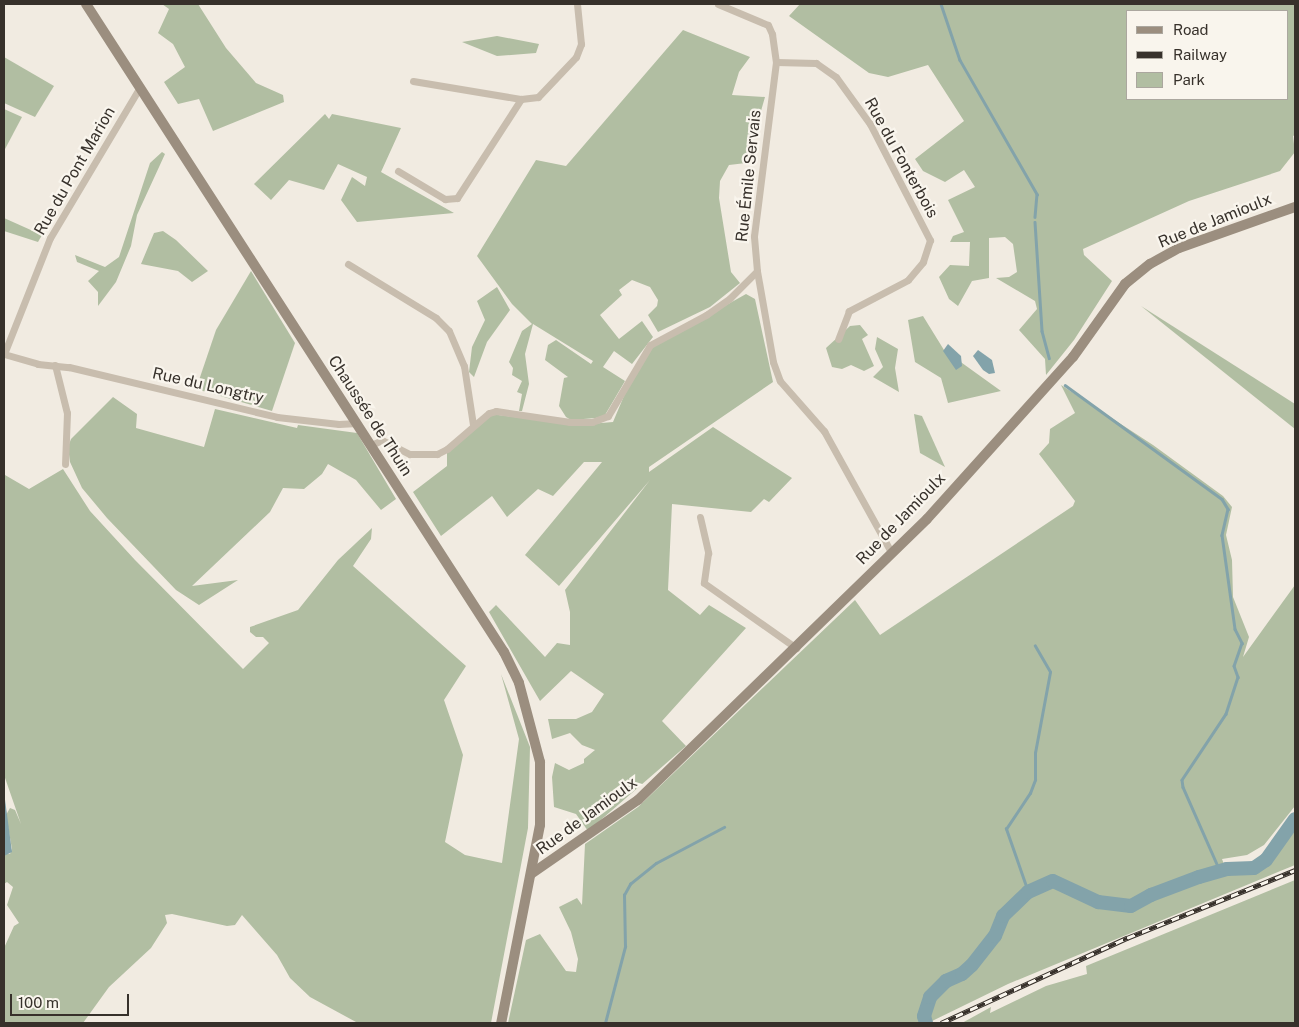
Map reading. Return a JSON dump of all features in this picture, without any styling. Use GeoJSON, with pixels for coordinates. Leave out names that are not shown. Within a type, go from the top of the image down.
{"type":"FeatureCollection","features":[{"type":"Feature","properties":{"kind":"main road","name":"Chaussée de Thuin"},"geometry":{"type":"LineString","coordinates":[[86,4],[504,652],[519,683],[540,762],[540,825],[501,1023]]}},
{"type":"Feature","properties":{"kind":"main road","name":"Rue de Jamioulx"},"geometry":{"type":"LineString","coordinates":[[531,874],[638,800],[927,519],[1073,357],[1125,284],[1150,264],[1179,248],[1295,207]]}},
{"type":"Feature","properties":{"kind":"street"},"geometry":{"type":"LineString","coordinates":[[413,81],[530,100],[546,92],[576,57],[581,44],[576,4]]}},
{"type":"Feature","properties":{"kind":"street"},"geometry":{"type":"LineString","coordinates":[[718,4],[768,25],[772,34],[776,62]]}},
{"type":"Feature","properties":{"kind":"street","name":"Rue Émile Servais"},"geometry":{"type":"LineString","coordinates":[[776,62],[754,236],[757,270],[773,362],[780,381],[824,431],[891,552]]}},
{"type":"Feature","properties":{"kind":"street","name":"Rue du Fonterbois"},"geometry":{"type":"LineString","coordinates":[[776,62],[816,63],[836,77],[870,124],[930,240],[923,262],[908,280],[849,311],[838,339]]}},
{"type":"Feature","properties":{"kind":"street","name":"Rue du Pont Marion"},"geometry":{"type":"LineString","coordinates":[[4,354],[50,238],[140,87]]}},
{"type":"Feature","properties":{"kind":"street"},"geometry":{"type":"LineString","coordinates":[[398,171],[445,199],[457,198],[521,100]]}},
{"type":"Feature","properties":{"kind":"street"},"geometry":{"type":"LineString","coordinates":[[348,264],[436,318],[449,331],[464,366],[473,425]]}},
{"type":"Feature","properties":{"kind":"street"},"geometry":{"type":"LineString","coordinates":[[371,446],[382,440],[410,454],[437,454],[473,425],[496,411],[570,422],[606,418],[650,345],[706,314],[730,298],[757,270]]}},
{"type":"Feature","properties":{"kind":"street","name":"Rue du Longtry"},"geometry":{"type":"LineString","coordinates":[[4,354],[38,364],[55,365],[277,417],[339,424],[357,423]]}},
{"type":"Feature","properties":{"kind":"street"},"geometry":{"type":"LineString","coordinates":[[55,365],[67,413],[65,464]]}},
{"type":"Feature","properties":{"kind":"street"},"geometry":{"type":"LineString","coordinates":[[700,517],[708,553],[704,583],[796,648]]}},
{"type":"Feature","properties":{"kind":"green space"},"geometry":{"type":"Polygon","coordinates":[[[162,4],[198,4],[226,48],[256,83],[283,95],[284,102],[213,131],[199,99],[178,104],[164,82],[185,67],[173,44],[158,33],[169,9],[162,4]]]}},
{"type":"Feature","properties":{"kind":"green space"},"geometry":{"type":"Polygon","coordinates":[[[800,4],[1295,4],[1295,135],[1293,136],[1295,152],[1280,171],[1189,201],[1083,249],[1084,255],[1112,281],[1074,340],[1046,375],[1045,359],[1019,330],[1037,309],[1035,301],[996,278],[1009,277],[1017,272],[1013,244],[1005,237],[989,238],[989,278],[972,281],[958,306],[949,299],[939,277],[950,265],[969,266],[970,242],[950,242],[953,236],[964,232],[948,200],[975,187],[964,170],[945,182],[923,171],[915,159],[964,121],[928,65],[888,77],[869,73],[789,16],[800,4]]]}},
{"type":"Feature","properties":{"kind":"green space"},"geometry":{"type":"Polygon","coordinates":[[[683,30],[750,57],[739,72],[732,95],[765,97],[746,163],[729,165],[720,181],[719,198],[731,272],[740,283],[710,307],[658,332],[648,315],[657,306],[658,300],[650,287],[632,280],[619,290],[622,295],[600,315],[619,339],[642,321],[653,337],[632,364],[614,351],[603,367],[625,381],[605,415],[596,418],[571,420],[566,417],[559,406],[564,378],[568,377],[545,360],[548,345],[556,340],[591,364],[593,361],[533,324],[525,354],[529,384],[522,411],[519,411],[522,394],[517,392],[522,381],[512,375],[513,368],[509,362],[522,331],[532,324],[512,304],[477,256],[536,160],[566,166],[683,30]]]}},
{"type":"Feature","properties":{"kind":"green space"},"geometry":{"type":"Polygon","coordinates":[[[497,36],[539,44],[536,53],[497,56],[462,42],[497,36]]]}},
{"type":"Feature","properties":{"kind":"green space"},"geometry":{"type":"Polygon","coordinates":[[[4,57],[54,86],[35,117],[4,103],[4,57]]]}},
{"type":"Feature","properties":{"kind":"green space"},"geometry":{"type":"Polygon","coordinates":[[[4,109],[22,117],[4,151],[4,109]]]}},
{"type":"Feature","properties":{"kind":"green space"},"geometry":{"type":"Polygon","coordinates":[[[325,114],[329,119],[332,114],[401,128],[381,172],[454,213],[357,222],[341,200],[352,177],[365,186],[367,177],[338,164],[324,190],[289,180],[271,200],[254,184],[325,114]]]}},
{"type":"Feature","properties":{"kind":"green space"},"geometry":{"type":"Polygon","coordinates":[[[162,152],[165,154],[137,215],[131,246],[116,282],[98,306],[98,292],[88,281],[99,271],[77,262],[75,255],[105,267],[119,257],[150,163],[162,152]]]}},
{"type":"Feature","properties":{"kind":"green space"},"geometry":{"type":"Polygon","coordinates":[[[4,218],[42,235],[38,242],[4,231],[4,218]]]}},
{"type":"Feature","properties":{"kind":"green space"},"geometry":{"type":"Polygon","coordinates":[[[163,231],[176,240],[208,271],[192,282],[178,271],[141,264],[154,233],[163,231]]]}},
{"type":"Feature","properties":{"kind":"green space"},"geometry":{"type":"Polygon","coordinates":[[[251,271],[295,343],[272,411],[196,389],[216,330],[251,271]]]}},
{"type":"Feature","properties":{"kind":"green space"},"geometry":{"type":"Polygon","coordinates":[[[497,287],[510,310],[487,342],[474,377],[469,372],[472,347],[485,320],[477,301],[497,287]]]}},
{"type":"Feature","properties":{"kind":"green space"},"geometry":{"type":"Polygon","coordinates":[[[746,294],[755,299],[773,382],[649,467],[649,472],[713,427],[792,478],[769,502],[764,499],[751,512],[672,504],[668,590],[700,615],[709,605],[746,628],[662,721],[686,746],[588,831],[576,814],[554,807],[552,777],[555,763],[569,770],[584,763],[584,759],[595,750],[582,745],[570,733],[552,739],[548,719],[576,719],[592,712],[604,694],[571,671],[540,701],[489,612],[496,605],[545,657],[557,643],[570,645],[570,612],[565,590],[650,480],[559,586],[525,555],[602,462],[584,462],[553,496],[538,489],[507,517],[492,496],[441,536],[413,492],[447,466],[447,453],[491,414],[578,425],[613,422],[629,384],[650,348],[746,294]]]}},
{"type":"Feature","properties":{"kind":"green space"},"geometry":{"type":"Polygon","coordinates":[[[1141,306],[1295,404],[1295,429],[1141,306]]]}},
{"type":"Feature","properties":{"kind":"green space"},"geometry":{"type":"Polygon","coordinates":[[[923,316],[944,350],[1001,391],[948,403],[941,378],[915,362],[908,320],[923,316]]]}},
{"type":"Feature","properties":{"kind":"green space"},"geometry":{"type":"Polygon","coordinates":[[[860,325],[868,335],[862,339],[874,366],[864,371],[851,365],[842,369],[832,367],[826,348],[850,326],[860,325]]]}},
{"type":"Feature","properties":{"kind":"green space"},"geometry":{"type":"Polygon","coordinates":[[[877,337],[898,349],[895,368],[899,392],[873,377],[883,367],[875,349],[877,337]]]}},
{"type":"Feature","properties":{"kind":"green space"},"geometry":{"type":"Polygon","coordinates":[[[1061,385],[1153,445],[1223,496],[1232,507],[1226,535],[1232,560],[1233,597],[1249,637],[1243,657],[1295,585],[1295,806],[1264,845],[1247,855],[1222,859],[1228,875],[1255,871],[1269,863],[1295,825],[1295,865],[1008,984],[928,1023],[508,1023],[526,940],[540,934],[566,971],[576,972],[578,959],[571,932],[559,907],[577,898],[582,905],[585,844],[638,807],[855,600],[880,635],[1073,506],[1075,501],[1039,454],[1049,443],[1050,429],[1075,413],[1061,385]]]}},
{"type":"Feature","properties":{"kind":"green space"},"geometry":{"type":"Polygon","coordinates":[[[113,397],[137,414],[136,428],[204,447],[215,409],[297,428],[298,425],[357,433],[396,499],[381,510],[356,480],[328,464],[322,474],[304,489],[283,488],[270,512],[192,586],[238,580],[199,605],[176,590],[107,518],[82,488],[70,462],[68,447],[71,439],[113,397]]]}},
{"type":"Feature","properties":{"kind":"green space"},"geometry":{"type":"Polygon","coordinates":[[[914,414],[922,416],[945,467],[920,453],[914,414]]]}},
{"type":"Feature","properties":{"kind":"green space"},"geometry":{"type":"Polygon","coordinates":[[[63,469],[90,511],[135,560],[243,669],[269,643],[263,637],[256,637],[250,632],[250,627],[298,610],[338,560],[372,528],[371,539],[353,566],[466,666],[444,700],[463,755],[445,842],[465,855],[502,863],[519,739],[501,674],[530,747],[528,828],[491,1023],[356,1022],[310,997],[290,978],[277,955],[242,915],[235,925],[227,926],[172,914],[165,915],[167,923],[151,948],[109,987],[83,1023],[4,1023],[4,948],[14,926],[19,923],[7,905],[13,887],[7,882],[4,884],[4,854],[10,854],[12,849],[6,815],[10,808],[15,810],[21,824],[4,775],[4,471],[5,475],[29,489],[63,469]]]}},
{"type":"Feature","properties":{"kind":"green space"},"geometry":{"type":"Polygon","coordinates":[[[1295,880],[1295,1023],[962,1023],[991,1007],[990,1013],[1046,986],[1087,974],[1086,966],[1295,880]]]}},
{"type":"Feature","properties":{"kind":"water"},"geometry":{"type":"Polygon","coordinates":[[[948,344],[961,356],[962,366],[956,370],[943,351],[948,344]]]}},
{"type":"Feature","properties":{"kind":"water"},"geometry":{"type":"Polygon","coordinates":[[[978,350],[992,360],[995,373],[989,374],[983,370],[973,356],[978,350]]]}},
{"type":"Feature","properties":{"kind":"water"},"geometry":{"type":"Polygon","coordinates":[[[4,792],[12,852],[4,856],[4,792]]]}},
{"type":"Feature","properties":{"kind":"waterway"},"geometry":{"type":"LineString","coordinates":[[941,4],[960,60],[1037,194],[1035,217]]}},
{"type":"Feature","properties":{"kind":"waterway"},"geometry":{"type":"LineString","coordinates":[[1035,222],[1042,331],[1049,358]]}},
{"type":"Feature","properties":{"kind":"waterway"},"geometry":{"type":"LineString","coordinates":[[1065,385],[1222,499],[1228,509],[1222,535],[1235,629],[1242,643],[1234,666],[1238,677],[1226,714],[1182,780],[1183,787],[1220,871]]}},
{"type":"Feature","properties":{"kind":"waterway"},"geometry":{"type":"LineString","coordinates":[[1028,892],[1006,829],[1030,793],[1035,780],[1035,753],[1050,672],[1035,646]]}},
{"type":"Feature","properties":{"kind":"waterway"},"geometry":{"type":"LineString","coordinates":[[926,1023],[924,1016],[930,997],[946,981],[962,974],[972,965],[995,936],[1003,916],[1028,892],[1053,881],[1098,902],[1131,906],[1151,895],[1199,877],[1227,869],[1254,868],[1266,860],[1295,819]]}},
{"type":"Feature","properties":{"kind":"waterway"},"geometry":{"type":"LineString","coordinates":[[605,1023],[625,947],[624,895],[630,884],[656,863],[724,827]]}},
{"type":"Feature","properties":{"kind":"railway"},"geometry":{"type":"LineString","coordinates":[[941,1023],[1127,938],[1295,870]]}}]}
